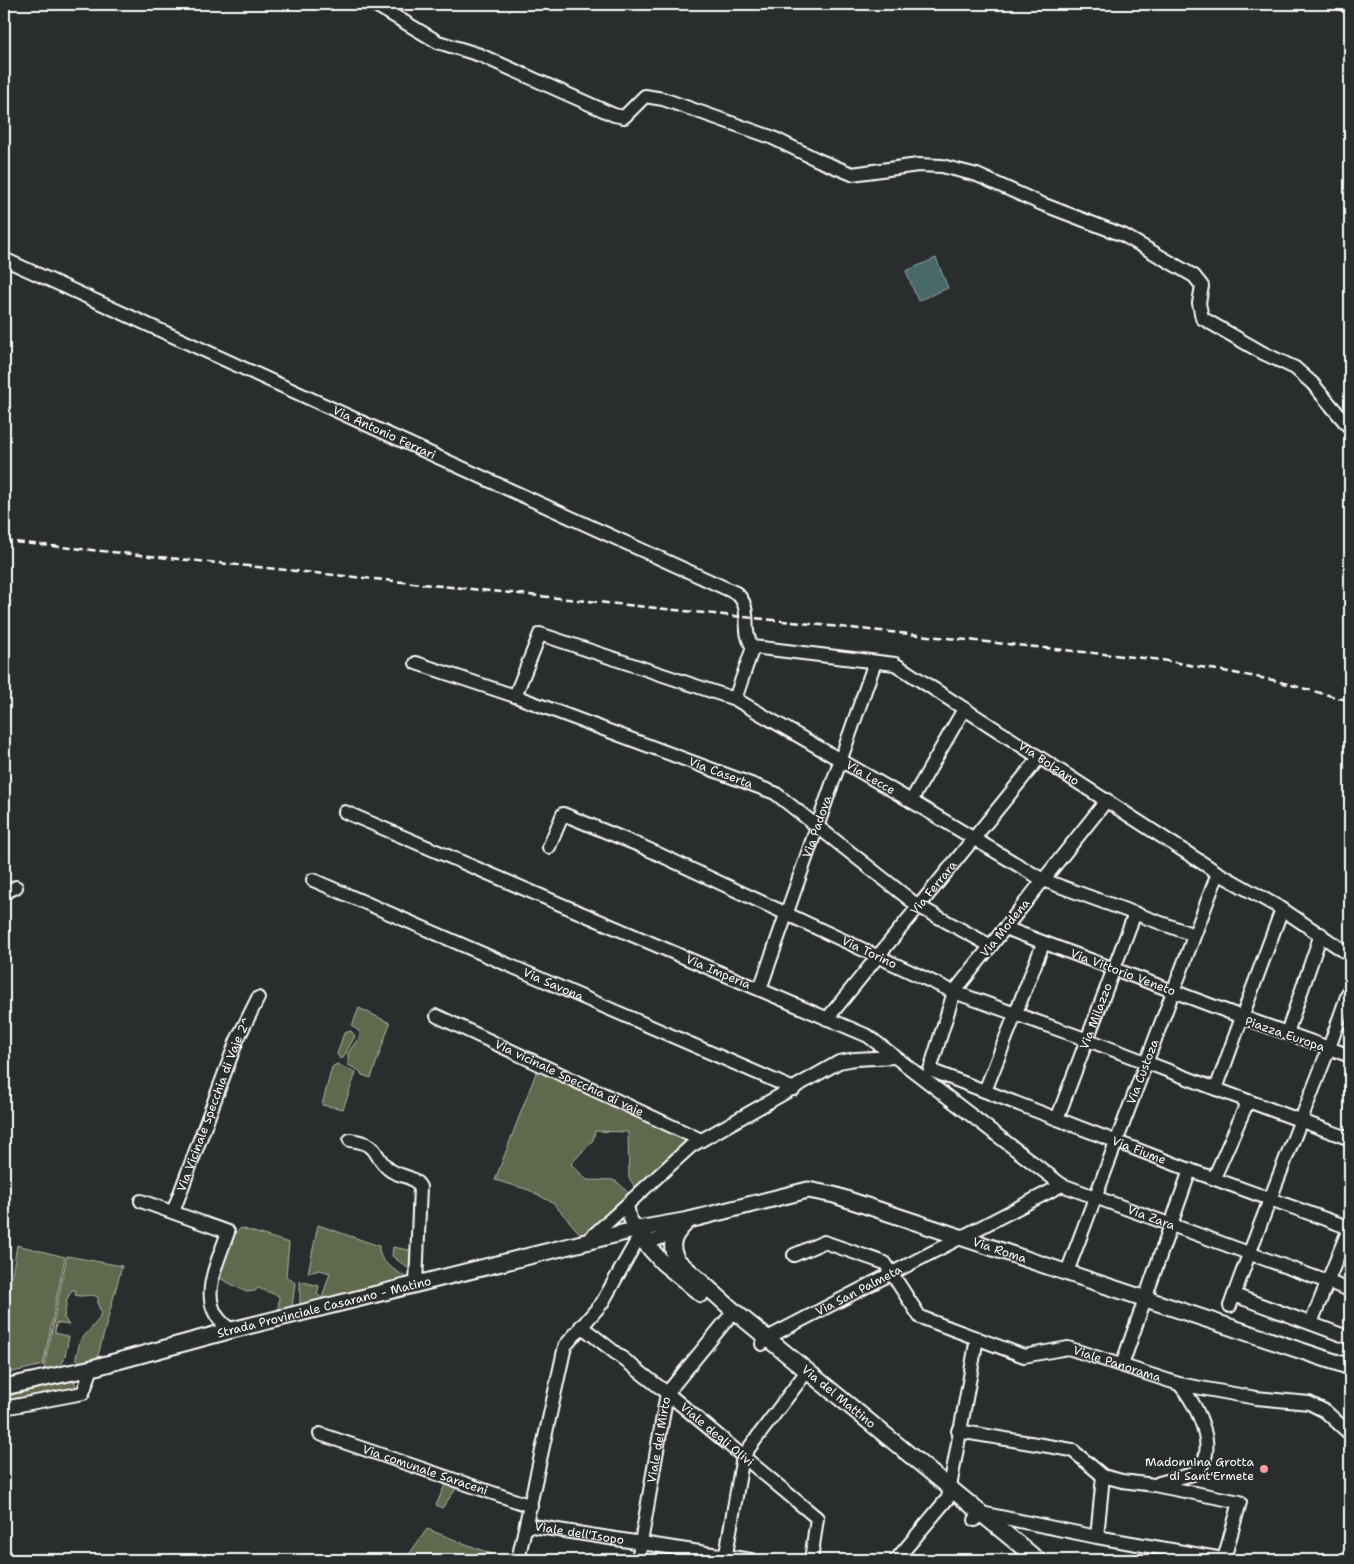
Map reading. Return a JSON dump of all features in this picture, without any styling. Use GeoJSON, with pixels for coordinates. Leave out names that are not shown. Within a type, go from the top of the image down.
{"type":"FeatureCollection","features":[{"type":"Feature","properties":{"kind":"main road","name":"Via Roma"},"geometry":{"type":"LineString","coordinates":[[641,1229],[689,1220],[808,1190],[834,1195],[957,1237],[1145,1297],[1350,1367]]}},
{"type":"Feature","properties":{"kind":"main road"},"geometry":{"type":"LineString","coordinates":[[678,1231],[689,1220]]}},
{"type":"Feature","properties":{"kind":"main road","name":"Strada Provinciale Casarano - Matino"},"geometry":{"type":"LineString","coordinates":[[4,1387],[92,1368],[232,1330],[641,1229]]}},
{"type":"Feature","properties":{"kind":"main road"},"geometry":{"type":"LineString","coordinates":[[641,1229],[646,1244]]}},
{"type":"Feature","properties":{"kind":"main road","name":"Via del Mattino"},"geometry":{"type":"LineString","coordinates":[[678,1231],[672,1243],[673,1251],[678,1261],[732,1314]]}},
{"type":"Feature","properties":{"kind":"main road","name":"Via del Mattino"},"geometry":{"type":"LineString","coordinates":[[646,1244],[663,1263],[732,1314],[948,1492],[1038,1560]]}},
{"type":"Feature","properties":{"kind":"main road","name":"Via del Mattino"},"geometry":{"type":"LineString","coordinates":[[978,1516],[1025,1560]]}},
{"type":"Feature","properties":{"kind":"street"},"geometry":{"type":"LineString","coordinates":[[374,4],[438,42],[504,65],[614,115],[624,117],[645,96],[663,99],[770,137],[852,174],[918,165],[942,166],[977,175],[1042,204],[1123,235],[1194,276],[1202,286],[1198,303],[1202,318],[1263,353],[1295,368],[1312,383],[1350,428]]}},
{"type":"Feature","properties":{"kind":"street"},"geometry":{"type":"LineString","coordinates":[[1344,4],[1350,6]]}},
{"type":"Feature","properties":{"kind":"street","name":"Via Antonio Ferrari"},"geometry":{"type":"LineString","coordinates":[[5,259],[736,593],[745,603],[747,632],[754,647]]}},
{"type":"Feature","properties":{"kind":"street","name":"Via Lecce"},"geometry":{"type":"LineString","coordinates":[[515,696],[540,634],[735,699],[841,759],[1043,880],[1194,935]]}},
{"type":"Feature","properties":{"kind":"street"},"geometry":{"type":"LineString","coordinates":[[735,699],[754,647]]}},
{"type":"Feature","properties":{"kind":"street","name":"Via Bolzano"},"geometry":{"type":"LineString","coordinates":[[754,647],[895,664],[1218,873],[1282,909],[1350,955]]}},
{"type":"Feature","properties":{"kind":"street","name":"Via Padova"},"geometry":{"type":"LineString","coordinates":[[760,990],[875,662]]}},
{"type":"Feature","properties":{"kind":"street","name":"Via Caserta"},"geometry":{"type":"LineString","coordinates":[[416,663],[515,696],[775,793],[918,906],[991,946]]}},
{"type":"Feature","properties":{"kind":"street"},"geometry":{"type":"LineString","coordinates":[[911,801],[964,709]]}},
{"type":"Feature","properties":{"kind":"street","name":"Via Ferrara"},"geometry":{"type":"LineString","coordinates":[[827,1019],[1039,758]]}},
{"type":"Feature","properties":{"kind":"street","name":"Via Modena"},"geometry":{"type":"LineString","coordinates":[[930,1070],[954,992],[1107,800]]}},
{"type":"Feature","properties":{"kind":"street","name":"Via Imperia"},"geometry":{"type":"LineString","coordinates":[[345,812],[868,1036],[1062,1185]]}},
{"type":"Feature","properties":{"kind":"street","name":"Via Torino"},"geometry":{"type":"LineString","coordinates":[[549,847],[563,814],[641,846],[787,912],[954,992],[1088,1040],[1146,1064],[1216,1089]]}},
{"type":"Feature","properties":{"kind":"street","name":"Via Custoza"},"geometry":{"type":"LineString","coordinates":[[1067,1272],[1218,873]]}},
{"type":"Feature","properties":{"kind":"street","name":"Via Savona"},"geometry":{"type":"LineString","coordinates":[[313,880],[794,1089]]}},
{"type":"Feature","properties":{"kind":"street"},"geometry":{"type":"LineString","coordinates":[[4,893],[16,887]]}},
{"type":"Feature","properties":{"kind":"street"},"geometry":{"type":"LineString","coordinates":[[1242,1017],[1282,909]]}},
{"type":"Feature","properties":{"kind":"street","name":"Via Milazzo"},"geometry":{"type":"LineString","coordinates":[[1057,1119],[1135,913]]}},
{"type":"Feature","properties":{"kind":"street","name":"Via Vittorio Veneto"},"geometry":{"type":"LineString","coordinates":[[1005,928],[1114,971],[1242,1017]]}},
{"type":"Feature","properties":{"kind":"street"},"geometry":{"type":"LineString","coordinates":[[1287,1034],[1321,934]]}},
{"type":"Feature","properties":{"kind":"street"},"geometry":{"type":"LineString","coordinates":[[986,1091],[1043,944]]}},
{"type":"Feature","properties":{"kind":"street"},"geometry":{"type":"LineString","coordinates":[[1350,988],[1329,1048],[1350,1056]]}},
{"type":"Feature","properties":{"kind":"street","name":"Via Vicinale Specchia di Vaje 2^"},"geometry":{"type":"LineString","coordinates":[[173,1212],[237,1040],[258,998]]}},
{"type":"Feature","properties":{"kind":"street","name":"Via vicinale Specchia di vaje"},"geometry":{"type":"LineString","coordinates":[[437,1016],[701,1140]]}},
{"type":"Feature","properties":{"kind":"street","name":"Piazza Europa"},"geometry":{"type":"LineString","coordinates":[[1216,1089],[1242,1017],[1329,1048],[1232,1301],[1312,1323]]}},
{"type":"Feature","properties":{"kind":"street"},"geometry":{"type":"LineString","coordinates":[[586,1242],[675,1160],[701,1140],[839,1062],[855,1058],[896,1057]]}},
{"type":"Feature","properties":{"kind":"street","name":"Via Fiume"},"geometry":{"type":"LineString","coordinates":[[930,1070],[1190,1170],[1350,1227]]}},
{"type":"Feature","properties":{"kind":"street"},"geometry":{"type":"LineString","coordinates":[[1216,1089],[1350,1139]]}},
{"type":"Feature","properties":{"kind":"street"},"geometry":{"type":"LineString","coordinates":[[1214,1178],[1248,1101]]}},
{"type":"Feature","properties":{"kind":"street"},"geometry":{"type":"LineString","coordinates":[[350,1140],[362,1142],[372,1147],[391,1171],[416,1181],[420,1187],[416,1284]]}},
{"type":"Feature","properties":{"kind":"street"},"geometry":{"type":"LineString","coordinates":[[1122,1365],[1190,1170]]}},
{"type":"Feature","properties":{"kind":"street"},"geometry":{"type":"LineString","coordinates":[[957,1237],[1062,1185]]}},
{"type":"Feature","properties":{"kind":"street","name":"Via Zara"},"geometry":{"type":"LineString","coordinates":[[1062,1185],[1350,1290]]}},
{"type":"Feature","properties":{"kind":"street"},"geometry":{"type":"LineString","coordinates":[[141,1201],[228,1232],[214,1274],[210,1290],[210,1304],[221,1324],[232,1330]]}},
{"type":"Feature","properties":{"kind":"street"},"geometry":{"type":"LineString","coordinates":[[518,1560],[565,1346],[602,1303],[641,1229],[630,1219],[627,1205]]}},
{"type":"Feature","properties":{"kind":"street"},"geometry":{"type":"LineString","coordinates":[[614,1218],[609,1225],[610,1231],[616,1235],[627,1205]]}},
{"type":"Feature","properties":{"kind":"street"},"geometry":{"type":"LineString","coordinates":[[1350,1227],[1312,1323],[1350,1338]]}},
{"type":"Feature","properties":{"kind":"street"},"geometry":{"type":"LineString","coordinates":[[646,1244],[678,1231]]}},
{"type":"Feature","properties":{"kind":"street","name":"Via San Palmeta"},"geometry":{"type":"LineString","coordinates":[[764,1341],[957,1237]]}},
{"type":"Feature","properties":{"kind":"street","name":"Viale Panorama"},"geometry":{"type":"LineString","coordinates":[[794,1255],[824,1242],[885,1263],[920,1317],[1024,1356],[1068,1348],[1179,1384],[1315,1405],[1350,1434]]}},
{"type":"Feature","properties":{"kind":"street","name":"Viale del Mirto"},"geometry":{"type":"LineString","coordinates":[[638,1560],[667,1393],[732,1314]]}},
{"type":"Feature","properties":{"kind":"street","name":"Viale degli Olivi"},"geometry":{"type":"LineString","coordinates":[[581,1326],[667,1393],[817,1518],[811,1560]]}},
{"type":"Feature","properties":{"kind":"street"},"geometry":{"type":"LineString","coordinates":[[896,1560],[948,1492],[977,1338]]}},
{"type":"Feature","properties":{"kind":"street"},"geometry":{"type":"LineString","coordinates":[[4,1408],[83,1394],[92,1368]]}},
{"type":"Feature","properties":{"kind":"street"},"geometry":{"type":"LineString","coordinates":[[725,1558],[743,1456],[805,1374]]}},
{"type":"Feature","properties":{"kind":"street"},"geometry":{"type":"LineString","coordinates":[[1154,1484],[1193,1474],[1200,1467],[1206,1440],[1198,1412],[1187,1392],[1179,1384]]}},
{"type":"Feature","properties":{"kind":"street"},"geometry":{"type":"LineString","coordinates":[[1198,1412],[1212,1389]]}},
{"type":"Feature","properties":{"kind":"street"},"geometry":{"type":"LineString","coordinates":[[958,1431],[1072,1450],[1103,1476],[1122,1481],[1154,1484],[1240,1502],[1226,1560],[978,1516]]}},
{"type":"Feature","properties":{"kind":"street","name":"Via comunale Saraceni"},"geometry":{"type":"LineString","coordinates":[[320,1434],[531,1506]]}},
{"type":"Feature","properties":{"kind":"street"},"geometry":{"type":"LineString","coordinates":[[1098,1537],[1103,1476]]}},
{"type":"Feature","properties":{"kind":"street","name":"Viale dell'Isopo"},"geometry":{"type":"LineString","coordinates":[[526,1525],[725,1558],[751,1560]]}},
{"type":"Feature","properties":{"kind":"green space"},"geometry":{"type":"Polygon","coordinates":[[[359,1008],[390,1023],[371,1078],[362,1075],[360,1071],[348,1065],[348,1053],[360,1036],[360,1032],[352,1026],[359,1008]]]}},
{"type":"Feature","properties":{"kind":"green space"},"geometry":{"type":"Polygon","coordinates":[[[351,1031],[355,1036],[343,1058],[340,1059],[337,1054],[344,1033],[351,1031]]]}},
{"type":"Feature","properties":{"kind":"green space"},"geometry":{"type":"Polygon","coordinates":[[[337,1064],[356,1073],[343,1109],[322,1105],[332,1067],[337,1064]]]}},
{"type":"Feature","properties":{"kind":"green space"},"geometry":{"type":"Polygon","coordinates":[[[539,1065],[690,1139],[637,1190],[629,1178],[628,1132],[595,1131],[593,1140],[571,1164],[587,1180],[615,1181],[631,1196],[583,1237],[553,1203],[529,1190],[495,1180],[539,1065]]]}},
{"type":"Feature","properties":{"kind":"green space"},"geometry":{"type":"Polygon","coordinates":[[[318,1225],[379,1246],[379,1252],[384,1261],[408,1279],[300,1305],[300,1281],[319,1286],[317,1294],[322,1298],[330,1273],[320,1270],[308,1273],[318,1225]]]}},
{"type":"Feature","properties":{"kind":"green space"},"geometry":{"type":"Polygon","coordinates":[[[241,1228],[289,1243],[286,1276],[295,1283],[292,1308],[278,1313],[279,1296],[258,1288],[255,1291],[246,1292],[216,1276],[230,1238],[241,1228]]]}},
{"type":"Feature","properties":{"kind":"green space"},"geometry":{"type":"Polygon","coordinates":[[[17,1245],[65,1257],[43,1365],[4,1374],[4,1323],[17,1245]]]}},
{"type":"Feature","properties":{"kind":"green space"},"geometry":{"type":"Polygon","coordinates":[[[393,1247],[414,1251],[413,1272],[392,1256],[393,1247]]]}},
{"type":"Feature","properties":{"kind":"green space"},"geometry":{"type":"Polygon","coordinates":[[[67,1256],[122,1266],[97,1359],[80,1363],[76,1358],[80,1341],[99,1319],[101,1312],[98,1305],[98,1297],[93,1295],[75,1295],[76,1290],[72,1290],[67,1299],[64,1318],[69,1325],[56,1323],[55,1333],[69,1337],[64,1360],[60,1367],[43,1372],[67,1256]]]}},
{"type":"Feature","properties":{"kind":"green space"},"geometry":{"type":"Polygon","coordinates":[[[74,1379],[77,1391],[4,1405],[4,1397],[74,1379]]]}},
{"type":"Feature","properties":{"kind":"green space"},"geometry":{"type":"Polygon","coordinates":[[[446,1483],[459,1485],[442,1508],[436,1505],[446,1483]]]}},
{"type":"Feature","properties":{"kind":"green space"},"geometry":{"type":"Polygon","coordinates":[[[427,1529],[507,1560],[405,1560],[427,1529]]]}},
{"type":"Feature","properties":{"kind":"water"},"geometry":{"type":"Polygon","coordinates":[[[936,258],[948,288],[918,301],[906,271],[936,258]]]}},
{"type":"Feature","properties":{"kind":"railway"},"geometry":{"type":"LineString","coordinates":[[4,541],[1162,660],[1273,680],[1350,701]]}},
{"type":"Feature","properties":{"kind":"place","name":"Madonnina Grotta di Sant'Ermete"},"geometry":{"type":"Point","coordinates":[1264,1469]}}]}
